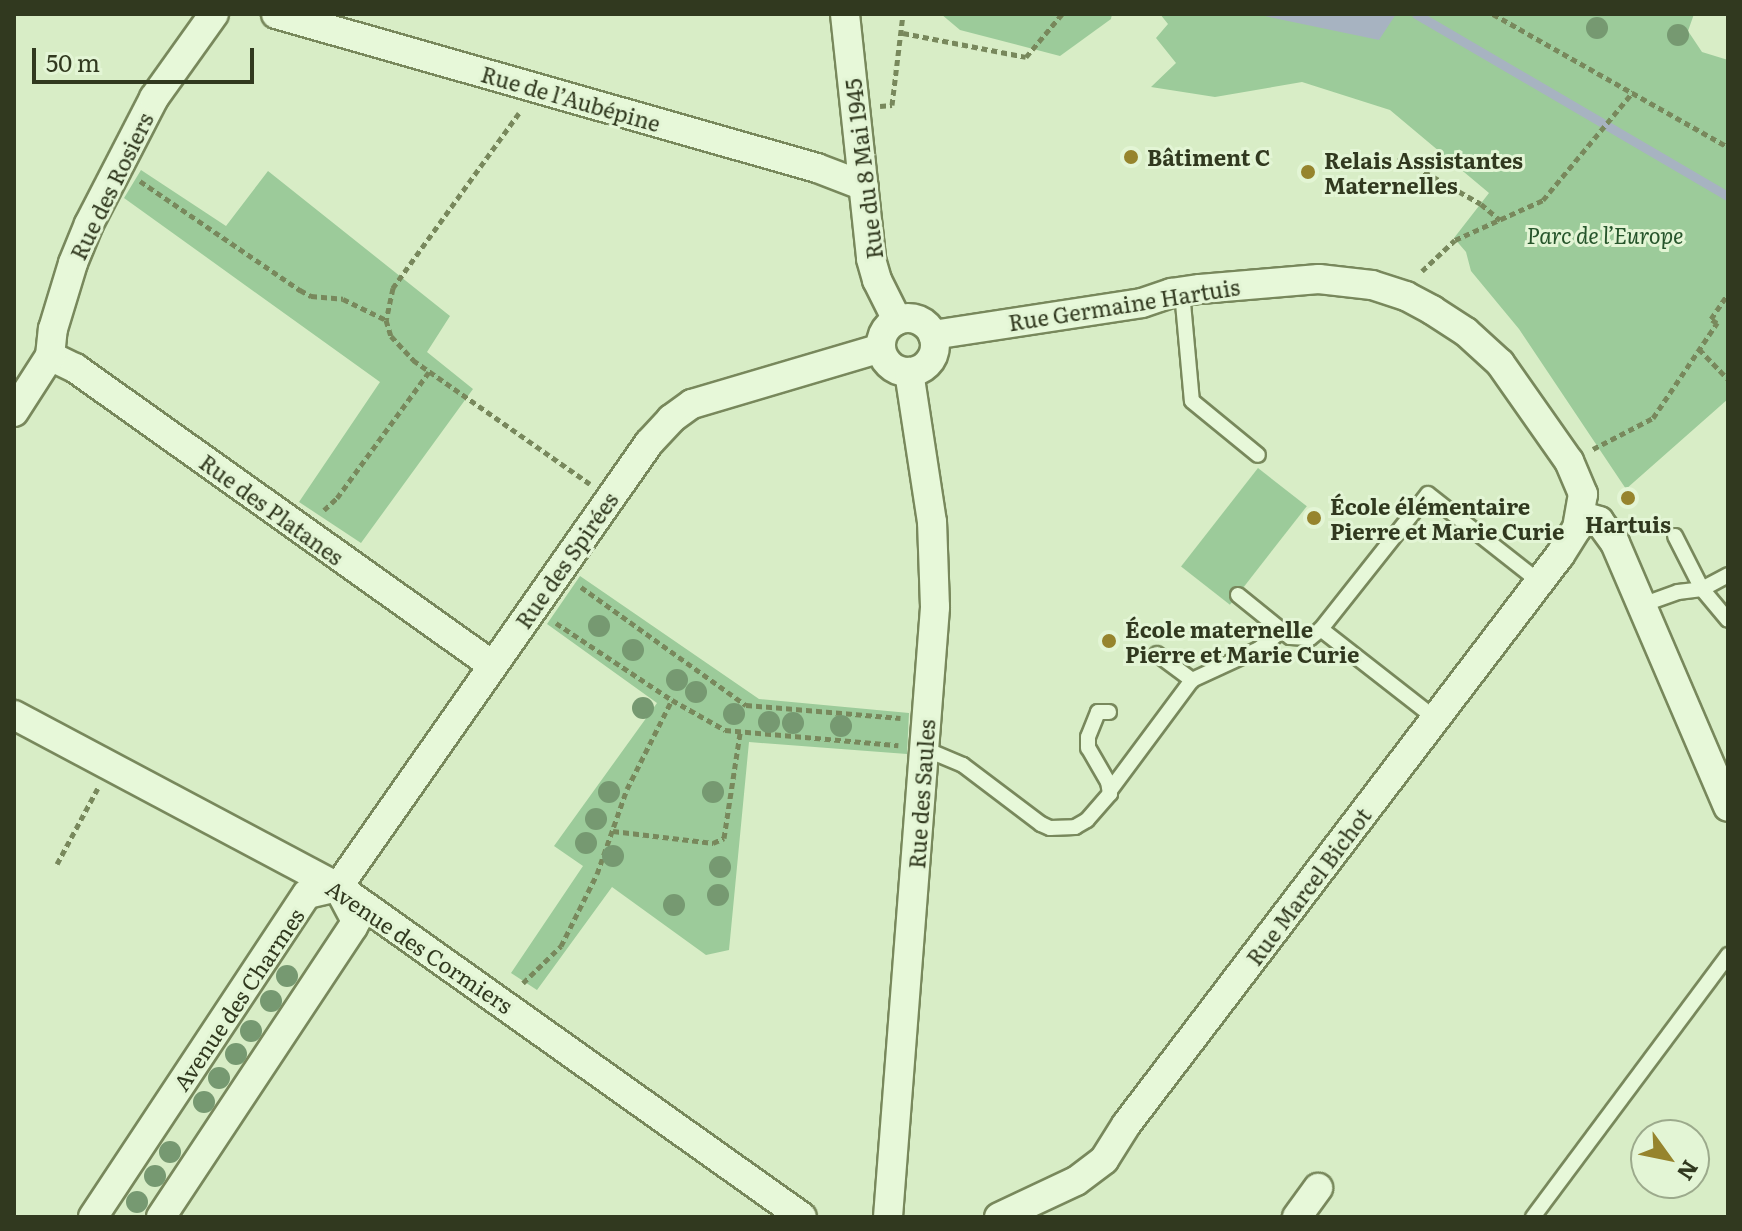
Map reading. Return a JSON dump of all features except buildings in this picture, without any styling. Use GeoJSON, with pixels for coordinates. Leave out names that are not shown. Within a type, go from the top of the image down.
{"type":"FeatureCollection","features":[{"type":"Feature","properties":{"kind":"street","name":"Rue des Rosiers"},"geometry":{"type":"LineString","coordinates":[[14,412],[50,356],[53,329],[89,224],[154,98],[214,14]]}},
{"type":"Feature","properties":{"kind":"street","name":"Rue de l’Aubépine"},"geometry":{"type":"LineString","coordinates":[[276,14],[817,168],[864,186]]}},
{"type":"Feature","properties":{"kind":"street","name":"Rue du 8 Mai 1945"},"geometry":{"type":"LineString","coordinates":[[845,14],[871,259],[877,280],[897,320]]}},
{"type":"Feature","properties":{"kind":"street","name":"Rue Germaine Hartuis"},"geometry":{"type":"LineString","coordinates":[[933,335],[1142,303],[1182,292],[1319,279],[1372,285],[1406,296],[1432,310],[1500,363],[1532,406],[1579,482],[1583,494],[1582,516]]}},
{"type":"Feature","properties":{"kind":"street"},"geometry":{"type":"LineString","coordinates":[[897,320],[918,320],[933,335],[931,360],[922,369],[909,372],[892,367],[881,348],[884,331],[897,320]]}},
{"type":"Feature","properties":{"kind":"street","name":"Rue des Spirées"},"geometry":{"type":"LineString","coordinates":[[338,887],[649,443],[671,419],[692,404],[881,348]]}},
{"type":"Feature","properties":{"kind":"street","name":"Rue des Platanes"},"geometry":{"type":"LineString","coordinates":[[50,356],[75,368],[492,665]]}},
{"type":"Feature","properties":{"kind":"street","name":"Rue des Saules"},"geometry":{"type":"LineString","coordinates":[[888,1217],[918,748],[935,607],[933,536],[909,372]]}},
{"type":"Feature","properties":{"kind":"street"},"geometry":{"type":"LineString","coordinates":[[1582,516],[1595,518],[1607,529],[1728,807]]}},
{"type":"Feature","properties":{"kind":"street","name":"Rue Marcel Bichot"},"geometry":{"type":"LineString","coordinates":[[999,1217],[1036,1210],[1104,1160],[1126,1125],[1540,582],[1569,542],[1582,516]]}},
{"type":"Feature","properties":{"kind":"street","name":"Avenue des Cormiers"},"geometry":{"type":"LineString","coordinates":[[14,715],[338,887],[802,1217]]}},
{"type":"Feature","properties":{"kind":"street"},"geometry":{"type":"LineString","coordinates":[[161,1217],[353,927],[356,921],[338,887]]}},
{"type":"Feature","properties":{"kind":"street","name":"Avenue des Charmes"},"geometry":{"type":"LineString","coordinates":[[93,1217],[307,894],[338,887]]}},
{"type":"Feature","properties":{"kind":"street"},"geometry":{"type":"LineString","coordinates":[[1297,1217],[1318,1188]]}},
{"type":"Feature","properties":{"kind":"lane"},"geometry":{"type":"LineString","coordinates":[[1182,292],[1192,401],[1258,455]]}},
{"type":"Feature","properties":{"kind":"lane"},"geometry":{"type":"LineString","coordinates":[[1238,595],[1281,631],[1300,640],[1321,629],[1428,494],[1540,582]]}},
{"type":"Feature","properties":{"kind":"lane"},"geometry":{"type":"LineString","coordinates":[[1675,536],[1702,589],[1728,620]]}},
{"type":"Feature","properties":{"kind":"lane"},"geometry":{"type":"LineString","coordinates":[[1639,606],[1678,592],[1702,589],[1728,575]]}},
{"type":"Feature","properties":{"kind":"lane"},"geometry":{"type":"LineString","coordinates":[[1321,629],[1436,719]]}},
{"type":"Feature","properties":{"kind":"lane"},"geometry":{"type":"LineString","coordinates":[[918,748],[963,765],[1023,813],[1050,828],[1075,827],[1087,820],[1107,798],[1192,680],[1259,649],[1281,631]]}},
{"type":"Feature","properties":{"kind":"lane"},"geometry":{"type":"LineString","coordinates":[[1157,654],[1192,680]]}},
{"type":"Feature","properties":{"kind":"lane"},"geometry":{"type":"LineString","coordinates":[[1109,712],[1098,712],[1088,737],[1093,759],[1111,789]]}},
{"type":"Feature","properties":{"kind":"lane"},"geometry":{"type":"LineString","coordinates":[[1533,1217],[1728,955]]}},
{"type":"Feature","properties":{"kind":"path"},"geometry":{"type":"LineString","coordinates":[[872,108],[892,105],[903,14]]}},
{"type":"Feature","properties":{"kind":"path"},"geometry":{"type":"LineString","coordinates":[[903,33],[1026,57],[1062,14]]}},
{"type":"Feature","properties":{"kind":"path"},"geometry":{"type":"LineString","coordinates":[[1493,14],[1728,147]]}},
{"type":"Feature","properties":{"kind":"path"},"geometry":{"type":"LineString","coordinates":[[1422,271],[1455,240],[1543,200],[1633,92]]}},
{"type":"Feature","properties":{"kind":"path"},"geometry":{"type":"LineString","coordinates":[[526,102],[393,288],[386,320],[400,350],[598,489]]}},
{"type":"Feature","properties":{"kind":"path"},"geometry":{"type":"LineString","coordinates":[[1398,157],[1481,204],[1500,220]]}},
{"type":"Feature","properties":{"kind":"path"},"geometry":{"type":"LineString","coordinates":[[132,175],[300,290],[311,296],[343,299],[386,320]]}},
{"type":"Feature","properties":{"kind":"path"},"geometry":{"type":"LineString","coordinates":[[1600,447],[1653,418],[1717,323],[1711,319],[1728,294]]}},
{"type":"Feature","properties":{"kind":"path"},"geometry":{"type":"LineString","coordinates":[[1699,349],[1728,379]]}},
{"type":"Feature","properties":{"kind":"path"},"geometry":{"type":"LineString","coordinates":[[314,518],[337,498],[429,371]]}},
{"type":"Feature","properties":{"kind":"path"},"geometry":{"type":"LineString","coordinates":[[570,580],[746,705],[913,719]]}},
{"type":"Feature","properties":{"kind":"path"},"geometry":{"type":"LineString","coordinates":[[545,616],[672,700],[725,730],[918,748]]}},
{"type":"Feature","properties":{"kind":"path"},"geometry":{"type":"LineString","coordinates":[[517,989],[561,946],[597,874],[627,789],[672,700]]}},
{"type":"Feature","properties":{"kind":"path"},"geometry":{"type":"LineString","coordinates":[[613,831],[713,843],[724,838],[740,733]]}},
{"type":"Feature","properties":{"kind":"path"},"geometry":{"type":"LineString","coordinates":[[57,864],[104,776]]}},
{"type":"Feature","properties":{"kind":"green space"},"geometry":{"type":"Polygon","coordinates":[[[941,14],[1112,14],[1111,19],[1060,56],[960,30],[941,14]]]}},
{"type":"Feature","properties":{"kind":"green space","name":"Parc de l’Europe"},"geometry":{"type":"Polygon","coordinates":[[[1160,14],[1694,14],[1688,31],[1702,52],[1728,60],[1728,399],[1626,489],[1519,329],[1471,271],[1466,252],[1454,238],[1489,193],[1390,110],[1302,82],[1215,97],[1151,87],[1176,63],[1156,38],[1168,24],[1160,14]]]}},
{"type":"Feature","properties":{"kind":"green space"},"geometry":{"type":"Polygon","coordinates":[[[141,170],[226,226],[268,171],[450,316],[427,352],[473,389],[361,543],[299,502],[380,382],[124,198],[141,170]]]}},
{"type":"Feature","properties":{"kind":"green space"},"geometry":{"type":"Polygon","coordinates":[[[1258,468],[1307,506],[1230,605],[1181,567],[1258,468]]]}},
{"type":"Feature","properties":{"kind":"green space"},"geometry":{"type":"Polygon","coordinates":[[[580,576],[759,699],[909,713],[907,754],[749,742],[729,950],[706,955],[612,887],[537,990],[511,973],[583,866],[554,846],[657,703],[547,624],[580,576]]]}},
{"type":"Feature","properties":{"kind":"water"},"geometry":{"type":"Polygon","coordinates":[[[1255,14],[1396,14],[1379,40],[1255,14]]]}},
{"type":"Feature","properties":{"kind":"waterway"},"geometry":{"type":"LineString","coordinates":[[1416,14],[1728,196]]}},
{"type":"Feature","properties":{"kind":"place","name":"Bâtiment C"},"geometry":{"type":"Point","coordinates":[1131,157]}},
{"type":"Feature","properties":{"kind":"place","name":"Relais Assistantes Maternelles"},"geometry":{"type":"Point","coordinates":[1308,172]}},
{"type":"Feature","properties":{"kind":"place","name":"Hartuis"},"geometry":{"type":"Point","coordinates":[1628,498]}},
{"type":"Feature","properties":{"kind":"place","name":"École élémentaire Pierre et Marie Curie"},"geometry":{"type":"Point","coordinates":[1314,518]}},
{"type":"Feature","properties":{"kind":"place","name":"École maternelle Pierre et Marie Curie"},"geometry":{"type":"Point","coordinates":[1109,641]}}]}
